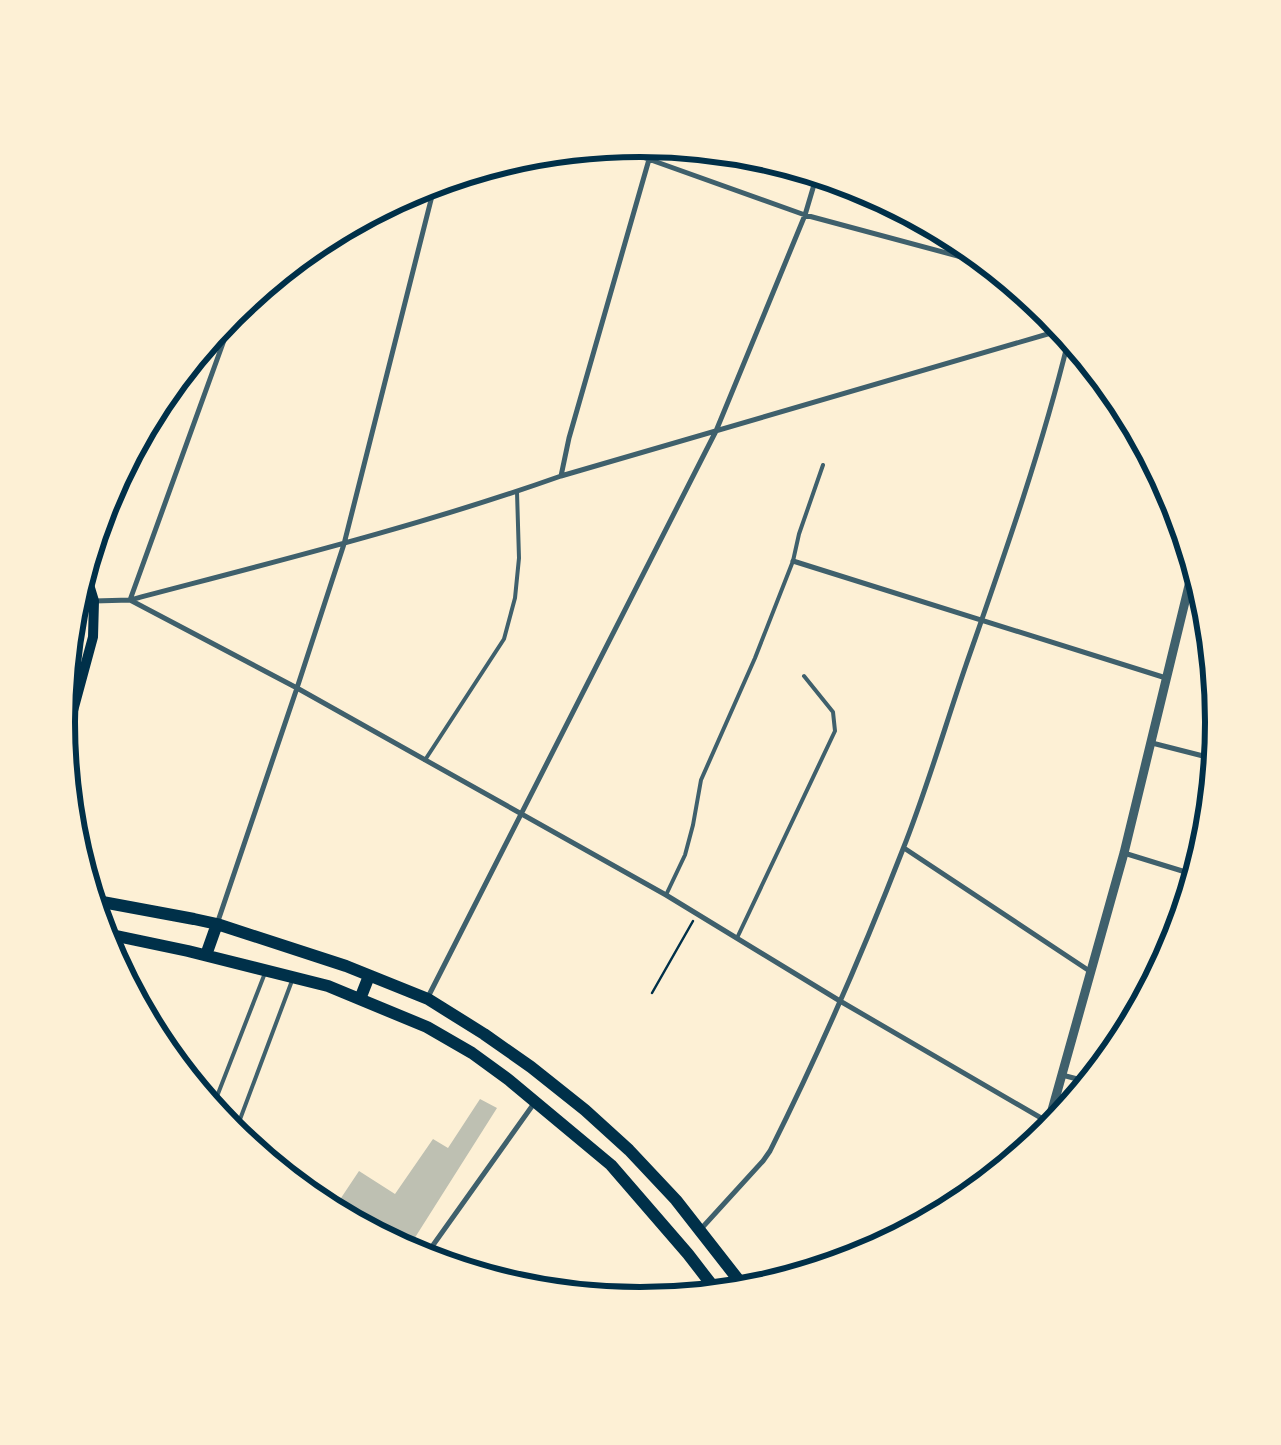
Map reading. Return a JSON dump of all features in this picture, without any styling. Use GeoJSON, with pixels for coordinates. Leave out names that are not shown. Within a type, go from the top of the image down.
{"type":"FeatureCollection","features":[{"type":"Feature","properties":{"kind":"main road"},"geometry":{"type":"LineString","coordinates":[[76,684],[93,637],[94,601],[91,590]]}},
{"type":"Feature","properties":{"kind":"main road"},"geometry":{"type":"LineString","coordinates":[[104,901],[217,924],[346,966],[428,999],[531,1066],[585,1110],[628,1150],[676,1200],[738,1279]]}},
{"type":"Feature","properties":{"kind":"main road"},"geometry":{"type":"LineString","coordinates":[[206,955],[217,924]]}},
{"type":"Feature","properties":{"kind":"main road"},"geometry":{"type":"LineString","coordinates":[[117,936],[294,976],[328,986],[427,1027],[472,1054],[536,1102],[611,1165],[688,1254],[706,1284]]}},
{"type":"Feature","properties":{"kind":"main road"},"geometry":{"type":"LineString","coordinates":[[360,999],[369,976]]}},
{"type":"Feature","properties":{"kind":"main road"},"geometry":{"type":"LineString","coordinates":[[611,1165],[628,1150]]}},
{"type":"Feature","properties":{"kind":"street"},"geometry":{"type":"LineString","coordinates":[[643,157],[805,215],[962,257]]}},
{"type":"Feature","properties":{"kind":"street"},"geometry":{"type":"LineString","coordinates":[[561,476],[569,438],[648,159]]}},
{"type":"Feature","properties":{"kind":"street"},"geometry":{"type":"LineString","coordinates":[[428,999],[716,431],[805,215],[814,185]]}},
{"type":"Feature","properties":{"kind":"street"},"geometry":{"type":"LineString","coordinates":[[217,924],[344,544],[432,197]]}},
{"type":"Feature","properties":{"kind":"street"},"geometry":{"type":"LineString","coordinates":[[94,601],[130,600],[344,544],[517,492],[561,476],[1050,333]]}},
{"type":"Feature","properties":{"kind":"street"},"geometry":{"type":"LineString","coordinates":[[130,600],[224,341]]}},
{"type":"Feature","properties":{"kind":"street"},"geometry":{"type":"LineString","coordinates":[[700,1230],[770,1151],[803,1084],[840,1001],[904,848],[982,620],[1041,439],[1056,392],[1066,350]]}},
{"type":"Feature","properties":{"kind":"street"},"geometry":{"type":"LineString","coordinates":[[793,561],[1166,678]]}},
{"type":"Feature","properties":{"kind":"street"},"geometry":{"type":"LineString","coordinates":[[1052,1110],[1124,853],[1189,586]]}},
{"type":"Feature","properties":{"kind":"street"},"geometry":{"type":"LineString","coordinates":[[130,600],[297,688],[666,895],[1041,1121]]}},
{"type":"Feature","properties":{"kind":"street"},"geometry":{"type":"LineString","coordinates":[[1152,743],[1205,756]]}},
{"type":"Feature","properties":{"kind":"street"},"geometry":{"type":"LineString","coordinates":[[904,848],[1091,972]]}},
{"type":"Feature","properties":{"kind":"street"},"geometry":{"type":"LineString","coordinates":[[1124,853],[1186,872]]}},
{"type":"Feature","properties":{"kind":"street"},"geometry":{"type":"LineString","coordinates":[[1061,1074],[1079,1079]]}},
{"type":"Feature","properties":{"kind":"street"},"geometry":{"type":"LineString","coordinates":[[431,1248],[536,1102]]}},
{"type":"Feature","properties":{"kind":"lane"},"geometry":{"type":"LineString","coordinates":[[666,895],[684,855],[693,825],[701,780],[755,658],[793,561],[799,534],[823,465]]}},
{"type":"Feature","properties":{"kind":"lane"},"geometry":{"type":"LineString","coordinates":[[425,760],[504,639],[515,598],[519,558],[517,492]]}},
{"type":"Feature","properties":{"kind":"lane"},"geometry":{"type":"LineString","coordinates":[[737,938],[835,731],[833,712],[804,676]]}},
{"type":"Feature","properties":{"kind":"lane"},"geometry":{"type":"LineString","coordinates":[[217,1097],[267,970]]}},
{"type":"Feature","properties":{"kind":"lane"},"geometry":{"type":"LineString","coordinates":[[240,1121],[294,976]]}},
{"type":"Feature","properties":{"kind":"path"},"geometry":{"type":"LineString","coordinates":[[652,993],[697,914]]}},
{"type":"Feature","properties":{"kind":"building"},"geometry":{"type":"Polygon","coordinates":[[[480,1099],[497,1108],[413,1240],[390,1230],[339,1201],[359,1171],[395,1194],[433,1139],[448,1148],[480,1099]]]}}]}
